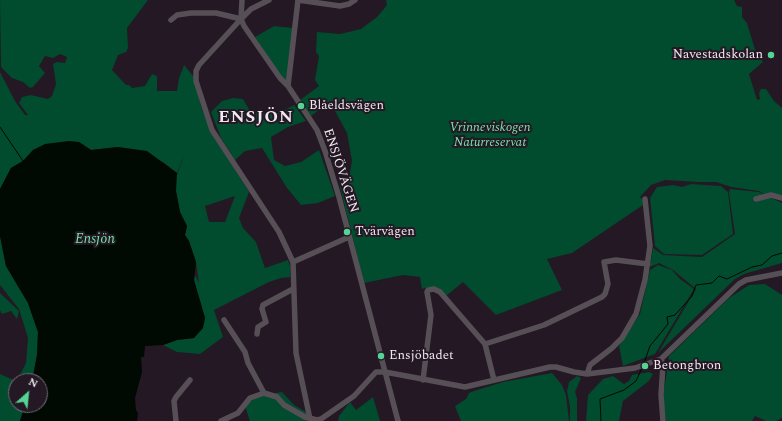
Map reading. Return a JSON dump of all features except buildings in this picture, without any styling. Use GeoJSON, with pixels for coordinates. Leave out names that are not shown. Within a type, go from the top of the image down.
{"type":"FeatureCollection","features":[{"type":"Feature","properties":{"kind":"street"},"geometry":{"type":"LineString","coordinates":[[242,0],[241,19],[282,80],[288,86]]}},
{"type":"Feature","properties":{"kind":"street"},"geometry":{"type":"LineString","coordinates":[[269,0],[251,9],[241,19],[199,65],[196,75],[198,87],[212,130],[279,232],[293,262],[296,353],[310,419]]}},
{"type":"Feature","properties":{"kind":"street"},"geometry":{"type":"LineString","coordinates":[[288,86],[298,0],[340,6],[349,4],[355,0]]}},
{"type":"Feature","properties":{"kind":"street"},"geometry":{"type":"LineString","coordinates":[[171,20],[177,15],[191,13],[216,13],[241,19]]}},
{"type":"Feature","properties":{"kind":"street","name":"ENSJÖVÄGEN"},"geometry":{"type":"LineString","coordinates":[[288,86],[321,139],[339,197],[398,421]]}},
{"type":"Feature","properties":{"kind":"street"},"geometry":{"type":"LineString","coordinates":[[756,199],[771,195],[782,198]]}},
{"type":"Feature","properties":{"kind":"street"},"geometry":{"type":"LineString","coordinates":[[587,374],[590,365],[622,338],[633,320],[642,291],[650,246],[645,199]]}},
{"type":"Feature","properties":{"kind":"street"},"geometry":{"type":"LineString","coordinates":[[293,262],[349,237]]}},
{"type":"Feature","properties":{"kind":"street"},"geometry":{"type":"LineString","coordinates":[[485,344],[544,325],[602,297],[605,294],[608,284],[604,262],[616,260],[648,264]]}},
{"type":"Feature","properties":{"kind":"street"},"geometry":{"type":"LineString","coordinates":[[221,421],[238,413],[250,398],[264,393],[277,397],[295,412],[310,419],[317,420],[326,416],[358,393],[373,374],[385,372],[465,387],[550,367],[587,374],[625,371],[645,366],[661,359],[740,284],[746,280],[782,272]]}},
{"type":"Feature","properties":{"kind":"street"},"geometry":{"type":"LineString","coordinates":[[423,380],[432,315],[427,295],[428,290],[434,289],[440,292],[485,344],[494,380]]}},
{"type":"Feature","properties":{"kind":"street"},"geometry":{"type":"LineString","coordinates":[[257,334],[258,327],[266,322],[262,309],[263,305],[293,290]]}},
{"type":"Feature","properties":{"kind":"street"},"geometry":{"type":"LineString","coordinates":[[224,320],[245,352],[248,363],[264,393]]}},
{"type":"Feature","properties":{"kind":"street"},"geometry":{"type":"LineString","coordinates":[[661,359],[663,365],[661,395],[663,421]]}},
{"type":"Feature","properties":{"kind":"street"},"geometry":{"type":"LineString","coordinates":[[176,421],[174,401],[190,380]]}},
{"type":"Feature","properties":{"kind":"green space"},"geometry":{"type":"Polygon","coordinates":[[[0,0],[148,0],[127,28],[128,48],[126,52],[118,55],[112,70],[126,85],[129,85],[132,88],[145,86],[152,74],[157,76],[157,91],[177,91],[179,78],[184,65],[194,77],[201,106],[211,132],[249,192],[239,218],[243,228],[256,242],[265,268],[288,260],[290,266],[290,277],[269,282],[214,310],[223,337],[200,354],[177,352],[163,345],[177,340],[194,338],[205,318],[194,280],[195,275],[199,283],[196,262],[189,241],[185,235],[187,226],[180,212],[176,191],[175,180],[185,153],[177,173],[163,162],[118,147],[91,150],[79,142],[33,150],[23,161],[11,168],[0,189],[0,72],[15,101],[25,115],[28,115],[19,103],[22,97],[31,95],[48,99],[52,96],[56,84],[53,64],[57,62],[65,63],[67,57],[60,54],[53,58],[45,56],[39,66],[45,73],[33,87],[30,88],[23,82],[12,78],[1,67],[0,0]],[[235,196],[205,206],[209,222],[225,222],[235,196]]]}},
{"type":"Feature","properties":{"kind":"green space","name":"Vrinneviskogen Naturreservat"},"geometry":{"type":"Polygon","coordinates":[[[386,0],[734,0],[737,6],[742,7],[742,17],[747,23],[756,53],[763,62],[749,74],[757,100],[760,99],[759,93],[761,89],[766,89],[774,101],[782,108],[782,201],[775,197],[765,195],[759,191],[731,187],[716,182],[665,180],[651,185],[640,197],[646,203],[572,253],[547,259],[562,290],[496,315],[463,282],[446,296],[428,287],[422,289],[420,277],[403,275],[364,283],[339,183],[349,179],[352,161],[347,133],[330,102],[311,116],[300,100],[319,86],[315,80],[319,56],[316,52],[317,32],[340,34],[361,29],[377,17],[387,5],[386,0]]]}},
{"type":"Feature","properties":{"kind":"green space"},"geometry":{"type":"Polygon","coordinates":[[[274,26],[293,28],[287,80],[283,80],[255,37],[274,26]]]}},
{"type":"Feature","properties":{"kind":"green space"},"geometry":{"type":"Polygon","coordinates":[[[233,98],[243,99],[250,111],[279,113],[294,105],[306,121],[288,127],[271,137],[274,160],[285,166],[301,162],[319,150],[335,196],[318,203],[301,205],[287,188],[262,148],[245,151],[235,160],[221,138],[211,112],[222,101],[233,98]]]}},
{"type":"Feature","properties":{"kind":"green space"},"geometry":{"type":"Polygon","coordinates":[[[691,184],[721,186],[728,192],[733,234],[702,255],[664,254],[655,246],[650,198],[657,187],[673,185],[682,187],[691,184]]]}},
{"type":"Feature","properties":{"kind":"green space"},"geometry":{"type":"Polygon","coordinates":[[[730,189],[759,192],[782,203],[782,263],[744,274],[735,279],[658,353],[696,289],[673,270],[659,263],[650,267],[653,248],[663,255],[702,257],[735,234],[729,193],[730,189]]]}},
{"type":"Feature","properties":{"kind":"green space"},"geometry":{"type":"Polygon","coordinates":[[[0,236],[6,266],[28,303],[38,332],[37,355],[34,373],[21,373],[26,363],[28,338],[19,309],[0,285],[0,236]]]}},
{"type":"Feature","properties":{"kind":"green space"},"geometry":{"type":"Polygon","coordinates":[[[658,265],[672,270],[680,279],[694,289],[655,354],[623,366],[619,346],[640,314],[650,270],[658,265]]]}},
{"type":"Feature","properties":{"kind":"green space"},"geometry":{"type":"Polygon","coordinates":[[[765,284],[782,295],[782,418],[776,421],[766,421],[755,416],[752,421],[666,421],[663,398],[669,356],[729,298],[749,285],[765,284]]]}},
{"type":"Feature","properties":{"kind":"green space"},"geometry":{"type":"Polygon","coordinates":[[[0,293],[19,311],[17,319],[11,311],[2,314],[0,310],[0,293]]]}},
{"type":"Feature","properties":{"kind":"green space"},"geometry":{"type":"Polygon","coordinates":[[[649,372],[653,374],[649,381],[623,401],[619,421],[586,421],[588,395],[603,379],[613,376],[624,384],[629,381],[632,375],[649,372]]]}},
{"type":"Feature","properties":{"kind":"green space"},"geometry":{"type":"Polygon","coordinates":[[[552,373],[562,385],[566,395],[569,421],[461,421],[455,406],[466,399],[469,393],[503,382],[552,373]]]}},
{"type":"Feature","properties":{"kind":"green space"},"geometry":{"type":"Polygon","coordinates":[[[0,374],[8,378],[8,413],[22,413],[20,421],[0,421],[0,374]]]}},
{"type":"Feature","properties":{"kind":"green space"},"geometry":{"type":"Polygon","coordinates":[[[577,376],[581,378],[575,392],[577,398],[577,421],[570,421],[570,407],[567,391],[569,382],[577,376]]]}},
{"type":"Feature","properties":{"kind":"green space"},"geometry":{"type":"Polygon","coordinates":[[[282,392],[294,405],[306,412],[308,421],[250,421],[245,406],[257,396],[282,392]]]}},
{"type":"Feature","properties":{"kind":"green space"},"geometry":{"type":"Polygon","coordinates":[[[373,397],[380,421],[338,421],[339,416],[350,402],[356,410],[373,397]]]}},
{"type":"Feature","properties":{"kind":"water","name":"Ensjön"},"geometry":{"type":"Polygon","coordinates":[[[69,141],[79,142],[91,150],[118,147],[147,151],[177,173],[176,191],[180,212],[187,226],[185,235],[189,241],[196,262],[194,280],[205,318],[203,328],[194,338],[177,340],[163,345],[145,346],[144,357],[141,357],[142,372],[135,398],[136,410],[138,413],[137,421],[20,421],[22,413],[48,413],[48,373],[34,373],[37,355],[38,332],[28,303],[6,266],[0,236],[0,189],[11,168],[23,161],[33,150],[45,144],[69,141]]]}},
{"type":"Feature","properties":{"kind":"waterway"},"geometry":{"type":"LineString","coordinates":[[0,127],[23,161]]}},
{"type":"Feature","properties":{"kind":"waterway"},"geometry":{"type":"LineString","coordinates":[[644,363],[650,346],[668,324],[667,317],[675,315],[692,296],[696,285],[712,283],[719,276],[727,279],[752,267],[762,265],[772,256],[782,253]]}},
{"type":"Feature","properties":{"kind":"waterway"},"geometry":{"type":"LineString","coordinates":[[601,421],[600,399],[624,390],[636,381],[642,368]]}},
{"type":"Feature","properties":{"kind":"place","name":"Navestadskolan"},"geometry":{"type":"Point","coordinates":[771,55]}},
{"type":"Feature","properties":{"kind":"place","name":"Blåeldsvägen"},"geometry":{"type":"Point","coordinates":[301,106]}},
{"type":"Feature","properties":{"kind":"place","name":"Tvärvägen"},"geometry":{"type":"Point","coordinates":[347,232]}},
{"type":"Feature","properties":{"kind":"place","name":"Ensjöbadet"},"geometry":{"type":"Point","coordinates":[381,356]}},
{"type":"Feature","properties":{"kind":"place","name":"Betongbron"},"geometry":{"type":"Point","coordinates":[645,366]}},
{"type":"Feature","properties":{"kind":"district","name":"ENSJÖN"},"geometry":{"type":"Point","coordinates":[256,119]}}]}
